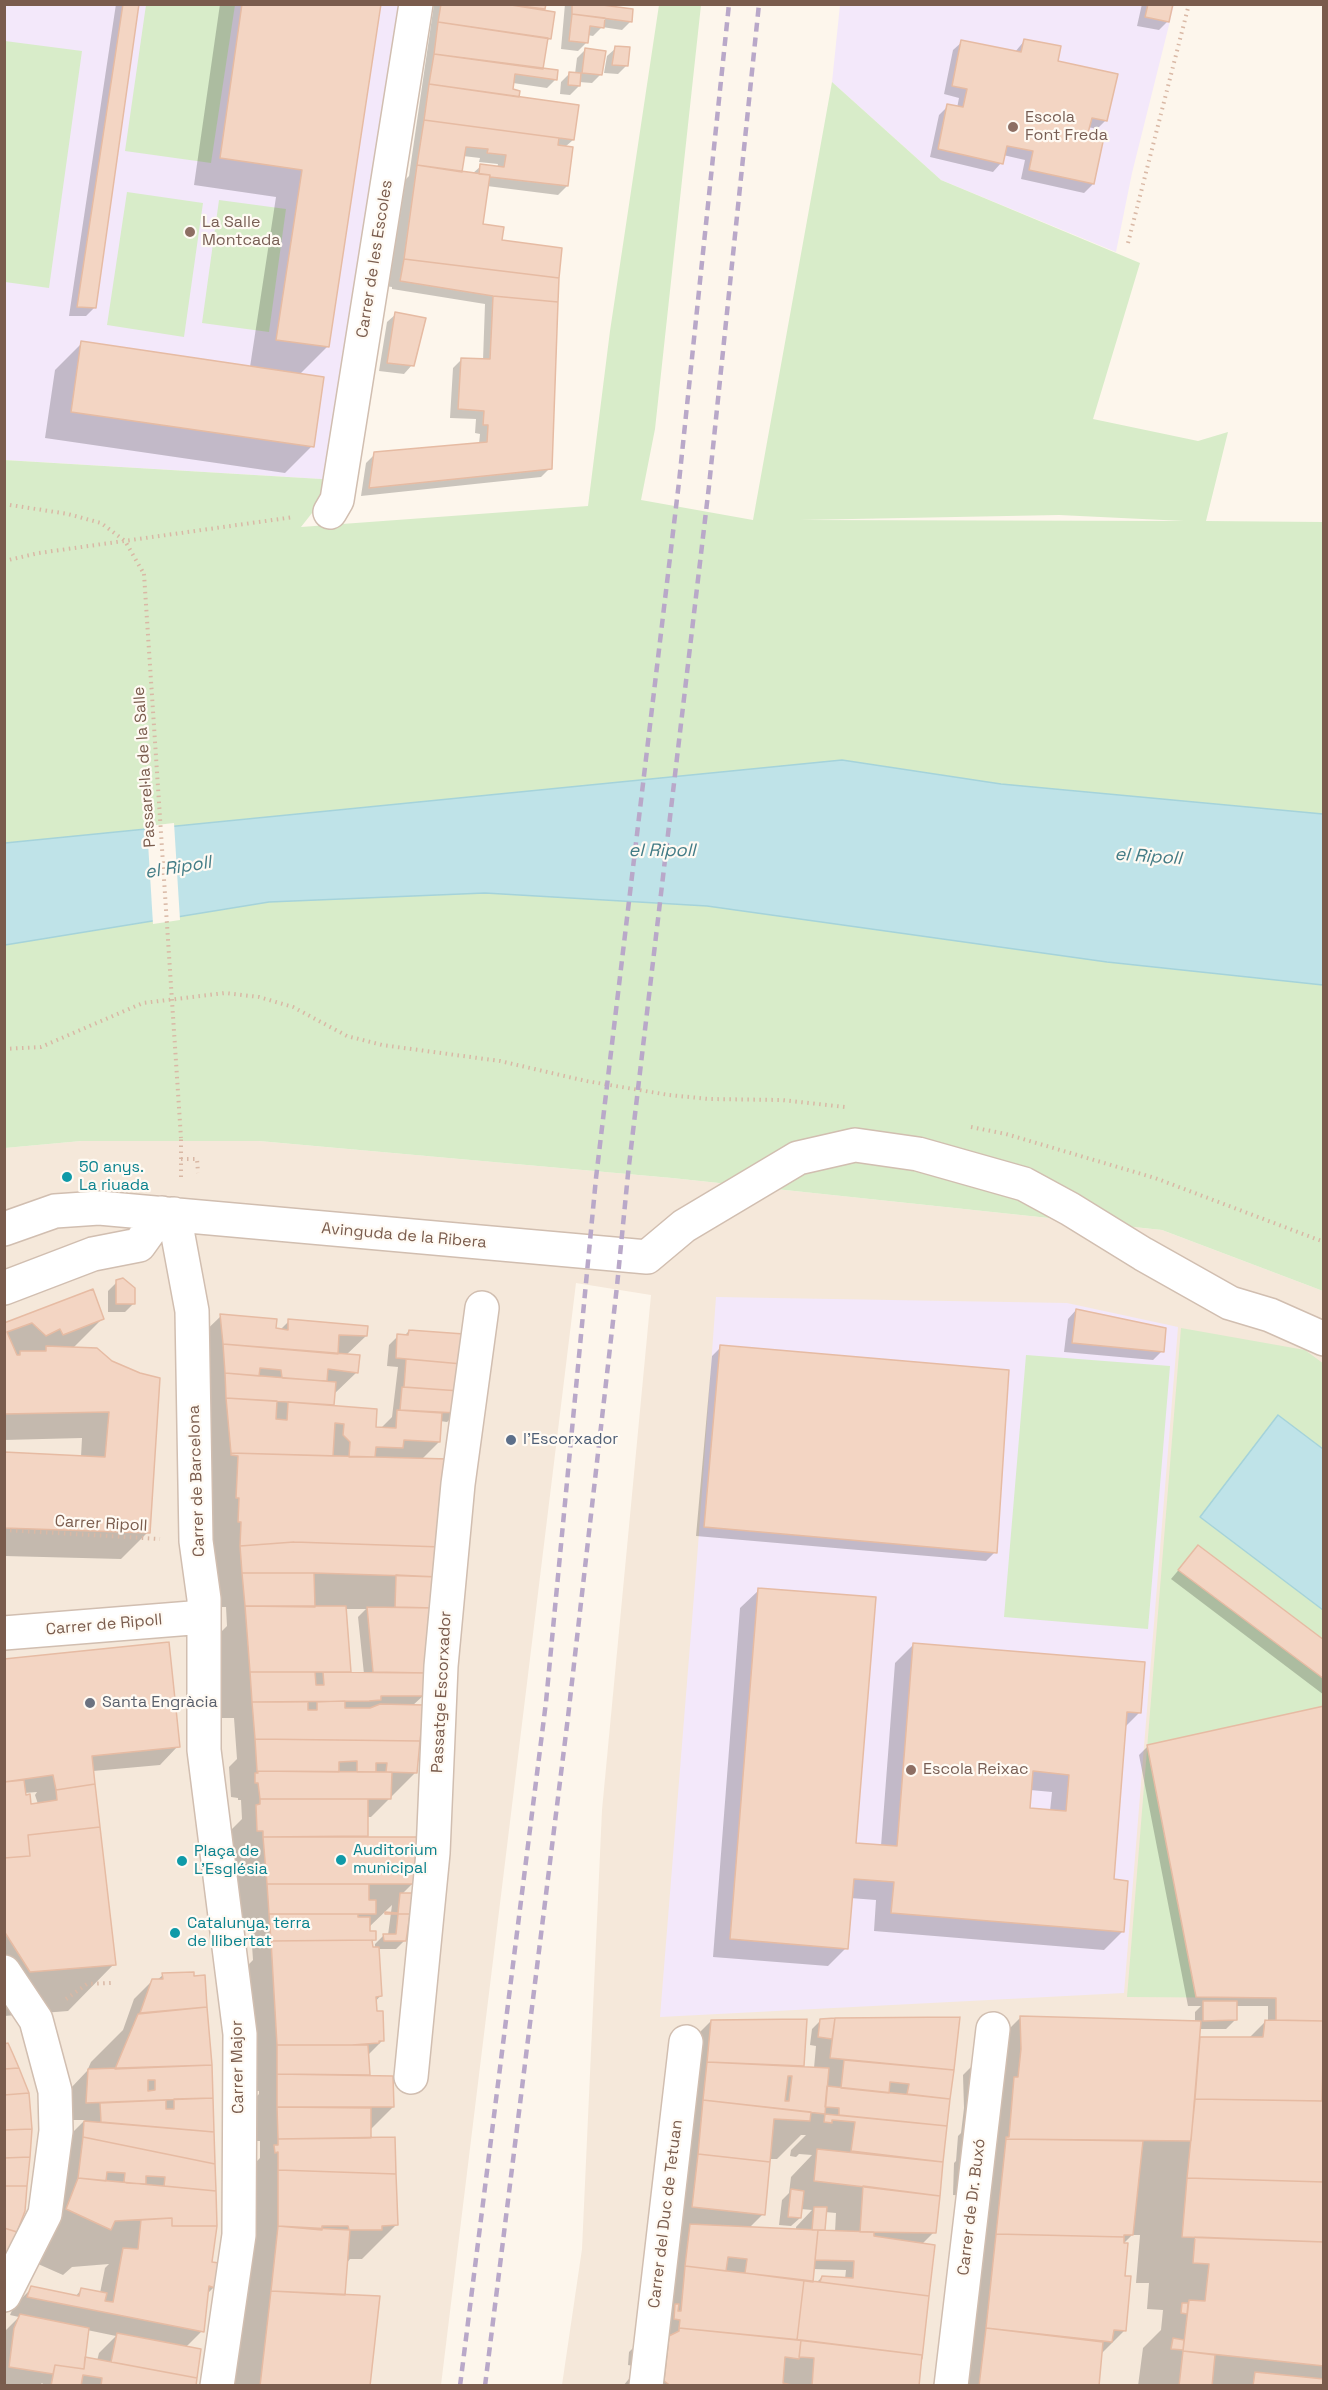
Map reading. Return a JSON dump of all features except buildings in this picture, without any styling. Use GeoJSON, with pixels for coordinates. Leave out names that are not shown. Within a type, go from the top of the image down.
{"type":"FeatureCollection","features":[{"type":"Feature","properties":{"kind":"street","name":"Carrer de les Escoles"},"geometry":{"type":"LineString","coordinates":[[330,512],[337,500],[416,4]]}},
{"type":"Feature","properties":{"kind":"street","name":"Avinguda de la Ribera"},"geometry":{"type":"LineString","coordinates":[[4,1229],[55,1211],[99,1208],[647,1257],[684,1226],[798,1158],[855,1145],[918,1154],[1024,1184],[1230,1303],[1270,1315],[1323,1339]]}},
{"type":"Feature","properties":{"kind":"street"},"geometry":{"type":"LineString","coordinates":[[4,1288],[93,1254],[139,1245],[168,1213]]}},
{"type":"Feature","properties":{"kind":"street","name":"Carrer de Barcelona"},"geometry":{"type":"LineString","coordinates":[[168,1213],[192,1311],[196,1541],[204,1599],[204,1750]]}},
{"type":"Feature","properties":{"kind":"street","name":"Passatge Escorxador"},"geometry":{"type":"LineString","coordinates":[[411,2077],[433,1853],[443,1643],[458,1484],[482,1308]]}},
{"type":"Feature","properties":{"kind":"street","name":"Carrer de Ripoll"},"geometry":{"type":"LineString","coordinates":[[4,1633],[204,1617]]}},
{"type":"Feature","properties":{"kind":"street","name":"Carrer Major"},"geometry":{"type":"LineString","coordinates":[[204,1750],[240,2034],[239,2235],[217,2385]]}},
{"type":"Feature","properties":{"kind":"street"},"geometry":{"type":"LineString","coordinates":[[4,1972],[36,2020],[55,2091],[56,2131],[45,2214],[4,2295]]}},
{"type":"Feature","properties":{"kind":"street","name":"Carrer de Dr. Buxó"},"geometry":{"type":"LineString","coordinates":[[951,2385],[993,2029]]}},
{"type":"Feature","properties":{"kind":"street","name":"Carrer del Duc de Tetuan"},"geometry":{"type":"LineString","coordinates":[[646,2385],[686,2042]]}},
{"type":"Feature","properties":{"kind":"path"},"geometry":{"type":"LineString","coordinates":[[1128,243],[1189,4]]}},
{"type":"Feature","properties":{"kind":"path"},"geometry":{"type":"LineString","coordinates":[[4,504],[68,514],[101,523],[125,541]]}},
{"type":"Feature","properties":{"kind":"path"},"geometry":{"type":"LineString","coordinates":[[4,561],[39,553],[330,512]]}},
{"type":"Feature","properties":{"kind":"path","name":"Passarel·la de la Salle"},"geometry":{"type":"LineString","coordinates":[[125,541],[144,574],[181,1138],[180,1174]]}},
{"type":"Feature","properties":{"kind":"path"},"geometry":{"type":"LineString","coordinates":[[4,1049],[41,1047],[143,1004],[225,993],[259,997],[293,1007],[347,1036],[382,1045],[500,1061],[586,1081],[669,1095],[709,1099],[782,1100],[852,1108]]}},
{"type":"Feature","properties":{"kind":"path"},"geometry":{"type":"LineString","coordinates":[[963,1125],[1006,1134],[1155,1178],[1323,1242]]}},
{"type":"Feature","properties":{"kind":"path"},"geometry":{"type":"LineString","coordinates":[[181,1159],[197,1159],[198,1173]]}},
{"type":"Feature","properties":{"kind":"path","name":"Carrer Ripoll"},"geometry":{"type":"LineString","coordinates":[[4,1530],[196,1541]]}},
{"type":"Feature","properties":{"kind":"path"},"geometry":{"type":"LineString","coordinates":[[36,2020],[87,1984],[111,1983]]}},
{"type":"Feature","properties":{"kind":"shaded area","name":"La Salle Montcada"},"geometry":{"type":"Polygon","coordinates":[[[4,5],[410,5],[338,480],[5,460],[4,5]]]}},
{"type":"Feature","properties":{"kind":"shaded area","name":"Escola Font Freda"},"geometry":{"type":"Polygon","coordinates":[[[840,5],[1174,5],[1132,173],[1116,252],[941,180],[832,82],[840,5]]]}},
{"type":"Feature","properties":{"kind":"shaded area"},"geometry":{"type":"Polygon","coordinates":[[[81,1141],[259,1141],[672,1178],[1162,1230],[1323,1291],[1323,2385],[562,2385],[582,2249],[602,1810],[651,1295],[576,1283],[441,2385],[5,2386],[5,1148],[81,1141]]]}},
{"type":"Feature","properties":{"kind":"shaded area","name":"Escola Reixac"},"geometry":{"type":"Polygon","coordinates":[[[716,1297],[1067,1303],[1178,1327],[1124,1993],[660,2017],[716,1297]]]}},
{"type":"Feature","properties":{"kind":"green space"},"geometry":{"type":"Polygon","coordinates":[[[146,5],[235,5],[211,163],[125,151],[146,5]]]}},
{"type":"Feature","properties":{"kind":"green space"},"geometry":{"type":"Polygon","coordinates":[[[659,5],[701,5],[655,429],[641,500],[753,520],[832,82],[941,180],[1140,263],[1093,419],[1198,441],[1228,432],[1206,521],[1323,522],[1323,814],[1001,784],[842,760],[5,843],[4,460],[338,480],[301,527],[588,506],[610,331],[659,5]],[[1059,515],[800,520],[1184,521],[1059,515]]]}},
{"type":"Feature","properties":{"kind":"green space"},"geometry":{"type":"Polygon","coordinates":[[[5,41],[82,51],[49,288],[5,282],[5,41]]]}},
{"type":"Feature","properties":{"kind":"green space"},"geometry":{"type":"Polygon","coordinates":[[[127,192],[203,203],[184,337],[107,325],[127,192]]]}},
{"type":"Feature","properties":{"kind":"green space"},"geometry":{"type":"Polygon","coordinates":[[[219,200],[286,209],[269,332],[202,323],[219,200]]]}},
{"type":"Feature","properties":{"kind":"green space"},"geometry":{"type":"Polygon","coordinates":[[[485,893],[707,906],[1107,962],[1323,985],[1323,1291],[1162,1230],[672,1178],[259,1141],[81,1141],[5,1148],[5,945],[269,902],[485,893]]]}},
{"type":"Feature","properties":{"kind":"green space"},"geometry":{"type":"Polygon","coordinates":[[[1181,1328],[1305,1350],[1324,1364],[1323,2021],[1276,2020],[1276,1998],[1127,1997],[1181,1328]]]}},
{"type":"Feature","properties":{"kind":"green space"},"geometry":{"type":"Polygon","coordinates":[[[1026,1355],[1170,1366],[1148,1629],[1004,1617],[1026,1355]]]}},
{"type":"Feature","properties":{"kind":"water","name":"el Ripoll"},"geometry":{"type":"Polygon","coordinates":[[[842,760],[1001,784],[1323,814],[1323,985],[1107,962],[707,906],[485,893],[269,902],[5,945],[5,843],[842,760]]]}},
{"type":"Feature","properties":{"kind":"water"},"geometry":{"type":"Polygon","coordinates":[[[1278,1415],[1323,1449],[1323,1610],[1200,1517],[1278,1415]]]}},
{"type":"Feature","properties":{"kind":"pier"},"geometry":{"type":"Polygon","coordinates":[[[174,823],[180,920],[153,924],[147,826],[174,823]]]}},
{"type":"Feature","properties":{"kind":"railway"},"geometry":{"type":"LineString","coordinates":[[460,2386],[546,1702],[596,1178],[679,482],[729,4]]}},
{"type":"Feature","properties":{"kind":"railway"},"geometry":{"type":"LineString","coordinates":[[485,2386],[568,1717],[628,1174],[709,486],[759,4]]}},
{"type":"Feature","properties":{"kind":"place","name":"Escola Font Freda"},"geometry":{"type":"Point","coordinates":[1013,127]}},
{"type":"Feature","properties":{"kind":"place","name":"La Salle Montcada"},"geometry":{"type":"Point","coordinates":[190,232]}},
{"type":"Feature","properties":{"kind":"place","name":"50 anys. La riuada"},"geometry":{"type":"Point","coordinates":[67,1177]}},
{"type":"Feature","properties":{"kind":"place","name":"l'Escorxador"},"geometry":{"type":"Point","coordinates":[511,1440]}},
{"type":"Feature","properties":{"kind":"place","name":"Santa Engràcia"},"geometry":{"type":"Point","coordinates":[90,1703]}},
{"type":"Feature","properties":{"kind":"place","name":"Escola Reixac"},"geometry":{"type":"Point","coordinates":[911,1770]}},
{"type":"Feature","properties":{"kind":"place","name":"Auditorium municipal"},"geometry":{"type":"Point","coordinates":[341,1860]}},
{"type":"Feature","properties":{"kind":"place","name":"Plaça de L'Església"},"geometry":{"type":"Point","coordinates":[182,1861]}},
{"type":"Feature","properties":{"kind":"place","name":"Catalunya, terra de llibertat"},"geometry":{"type":"Point","coordinates":[175,1933]}}]}
